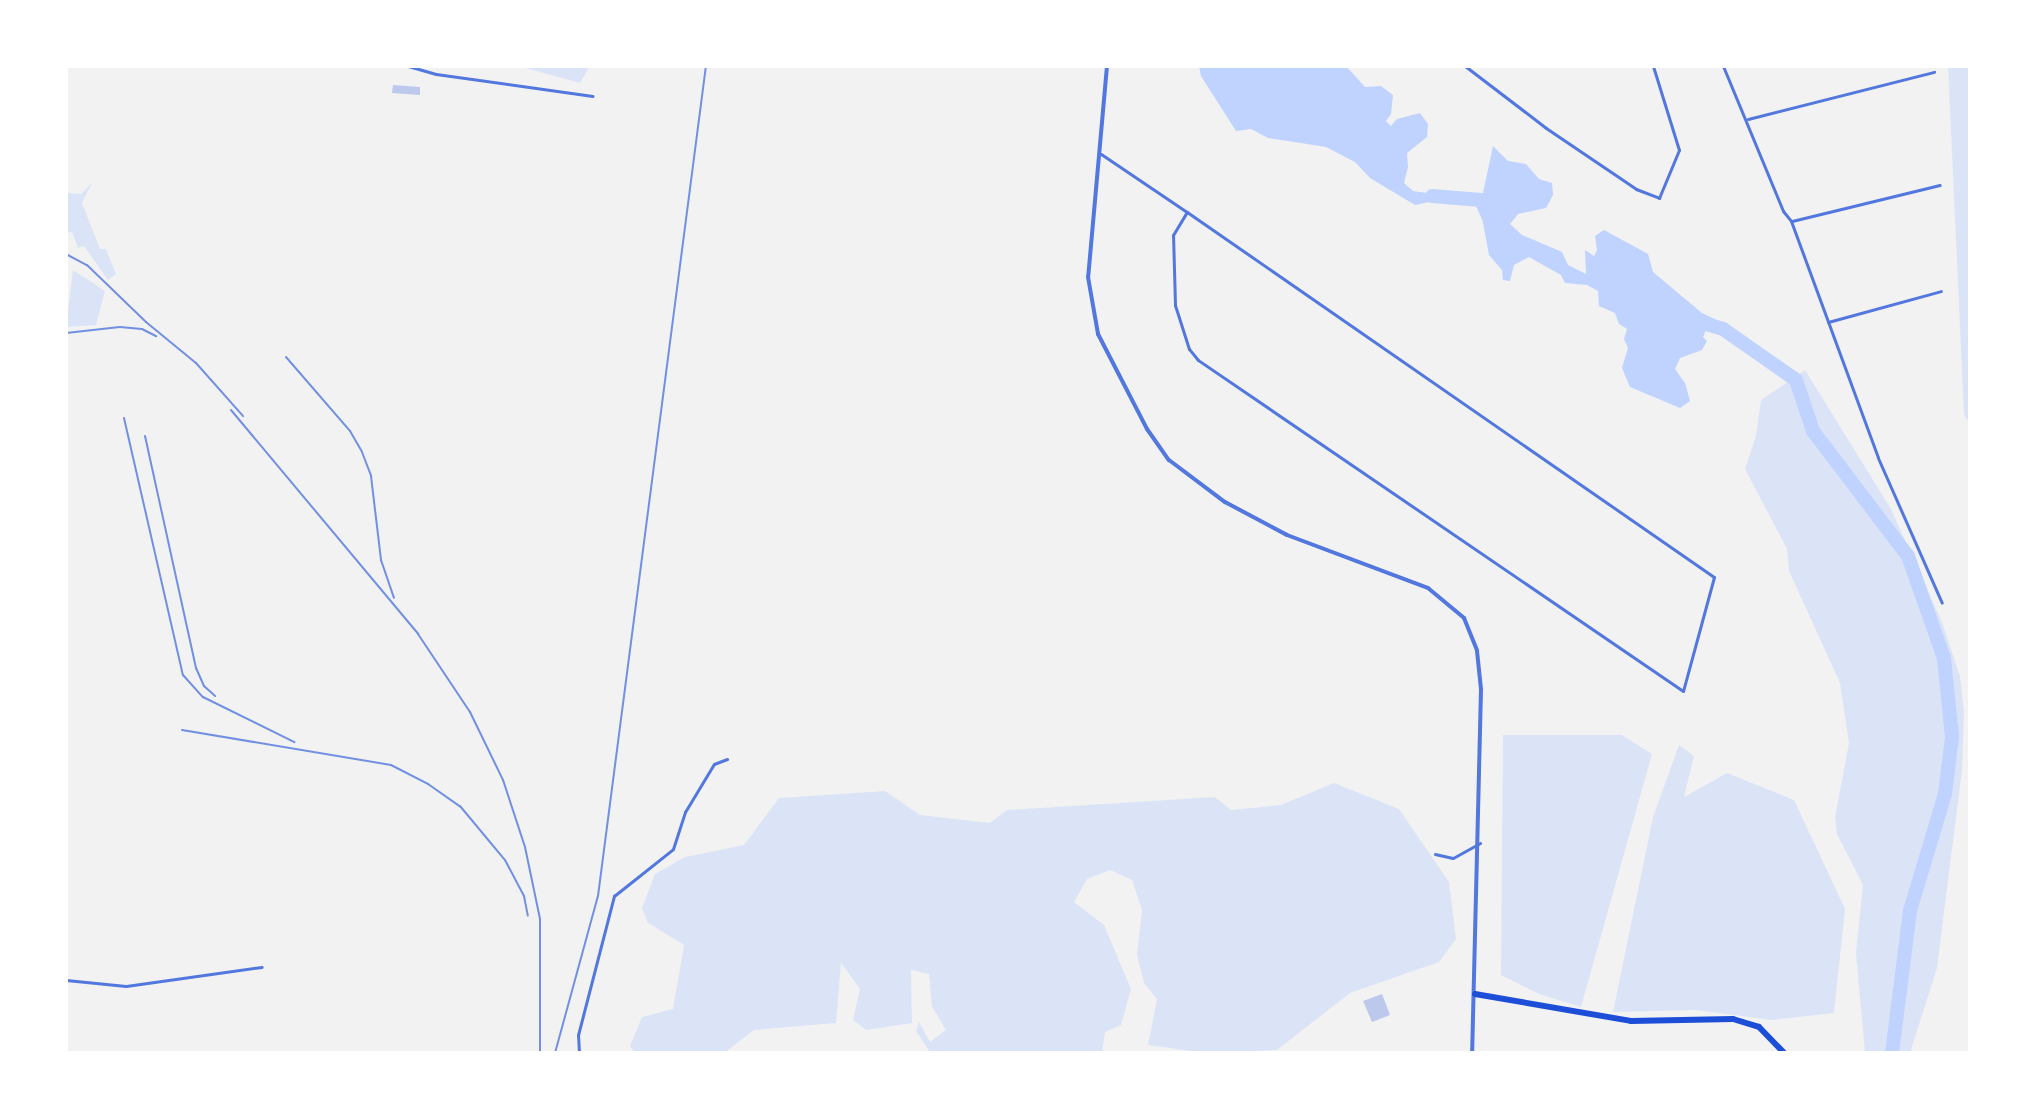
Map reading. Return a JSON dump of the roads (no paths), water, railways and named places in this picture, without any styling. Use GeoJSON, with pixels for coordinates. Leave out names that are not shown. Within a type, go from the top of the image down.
{"type":"FeatureCollection","features":[{"type":"Feature","properties":{"kind":"highway"},"geometry":{"type":"LineString","coordinates":[[1475,994],[1631,1021],[1733,1019],[1759,1027],[1784,1053]]}},
{"type":"Feature","properties":{"kind":"street"},"geometry":{"type":"LineString","coordinates":[[408,66],[436,74],[592,96]]}},
{"type":"Feature","properties":{"kind":"street"},"geometry":{"type":"LineString","coordinates":[[1107,66],[1088,277],[1098,334],[1124,389],[1169,460],[1225,502],[1287,535],[1428,588],[1464,618],[1477,651],[1481,690],[1480,843],[1472,1053]]}},
{"type":"Feature","properties":{"kind":"street"},"geometry":{"type":"LineString","coordinates":[[1465,66],[1546,128],[1636,189],[1659,198],[1679,150],[1653,66]]}},
{"type":"Feature","properties":{"kind":"street"},"geometry":{"type":"LineString","coordinates":[[1723,66],[1783,211],[1791,221],[1878,458],[1942,603]]}},
{"type":"Feature","properties":{"kind":"street"},"geometry":{"type":"LineString","coordinates":[[1746,119],[1934,72]]}},
{"type":"Feature","properties":{"kind":"street"},"geometry":{"type":"LineString","coordinates":[[1098,152],[1187,212],[1714,577],[1683,691],[1198,360],[1189,349],[1175,305],[1173,235],[1187,212]]}},
{"type":"Feature","properties":{"kind":"street"},"geometry":{"type":"LineString","coordinates":[[1791,221],[1940,185]]}},
{"type":"Feature","properties":{"kind":"street"},"geometry":{"type":"LineString","coordinates":[[1828,322],[1941,291]]}},
{"type":"Feature","properties":{"kind":"street"},"geometry":{"type":"LineString","coordinates":[[579,1053],[578,1035],[614,896],[673,849],[685,812],[714,764],[727,759]]}},
{"type":"Feature","properties":{"kind":"street"},"geometry":{"type":"LineString","coordinates":[[1435,854],[1453,858],[1480,843]]}},
{"type":"Feature","properties":{"kind":"street"},"geometry":{"type":"LineString","coordinates":[[66,980],[126,986],[262,967]]}},
{"type":"Feature","properties":{"kind":"water"},"geometry":{"type":"Polygon","coordinates":[[[1199,66],[1346,66],[1365,87],[1381,86],[1393,95],[1391,114],[1386,121],[1391,126],[1397,119],[1420,113],[1428,124],[1427,137],[1407,153],[1404,183],[1413,191],[1453,197],[1415,205],[1370,178],[1355,162],[1326,147],[1268,138],[1251,129],[1236,131],[1201,76],[1199,66]]]}},
{"type":"Feature","properties":{"kind":"water"},"geometry":{"type":"Polygon","coordinates":[[[1493,146],[1508,161],[1526,164],[1539,179],[1552,183],[1553,195],[1546,208],[1518,214],[1510,224],[1522,235],[1562,252],[1568,265],[1586,274],[1585,250],[1594,256],[1597,250],[1595,236],[1604,230],[1648,254],[1653,272],[1702,313],[1719,321],[1723,329],[1706,330],[1703,337],[1707,341],[1702,350],[1680,358],[1675,369],[1685,383],[1690,401],[1680,408],[1630,387],[1622,368],[1628,348],[1624,339],[1627,329],[1619,324],[1615,313],[1599,306],[1598,291],[1587,285],[1565,283],[1561,275],[1529,257],[1514,265],[1510,281],[1503,280],[1502,270],[1489,255],[1480,207],[1493,146]]]}},
{"type":"Feature","properties":{"kind":"waterway"},"geometry":{"type":"LineString","coordinates":[[1432,196],[1481,200],[1488,216]]}},
{"type":"Feature","properties":{"kind":"waterway"},"geometry":{"type":"LineString","coordinates":[[1706,324],[1723,329],[1796,380],[1813,431],[1908,556],[1944,658],[1952,737],[1945,794],[1910,911],[1892,1053]]}},
{"type":"Feature","properties":{"kind":"railway"},"geometry":{"type":"LineString","coordinates":[[555,1053],[598,896],[706,66]]}},
{"type":"Feature","properties":{"kind":"railway"},"geometry":{"type":"LineString","coordinates":[[66,254],[87,265],[146,322],[196,363],[243,416]]}},
{"type":"Feature","properties":{"kind":"railway"},"geometry":{"type":"LineString","coordinates":[[66,333],[120,327],[142,329],[156,336]]}},
{"type":"Feature","properties":{"kind":"railway"},"geometry":{"type":"LineString","coordinates":[[286,357],[350,431],[362,452],[371,476],[381,560],[394,598]]}},
{"type":"Feature","properties":{"kind":"railway"},"geometry":{"type":"LineString","coordinates":[[231,410],[418,634],[470,712],[503,780],[525,847],[540,919],[540,1053]]}},
{"type":"Feature","properties":{"kind":"railway"},"geometry":{"type":"LineString","coordinates":[[124,418],[183,675],[203,697],[294,742]]}},
{"type":"Feature","properties":{"kind":"railway"},"geometry":{"type":"LineString","coordinates":[[145,436],[196,668],[204,686],[215,696]]}},
{"type":"Feature","properties":{"kind":"railway"},"geometry":{"type":"LineString","coordinates":[[182,730],[391,765],[428,784],[460,806],[505,860],[524,896],[528,916]]}}]}
